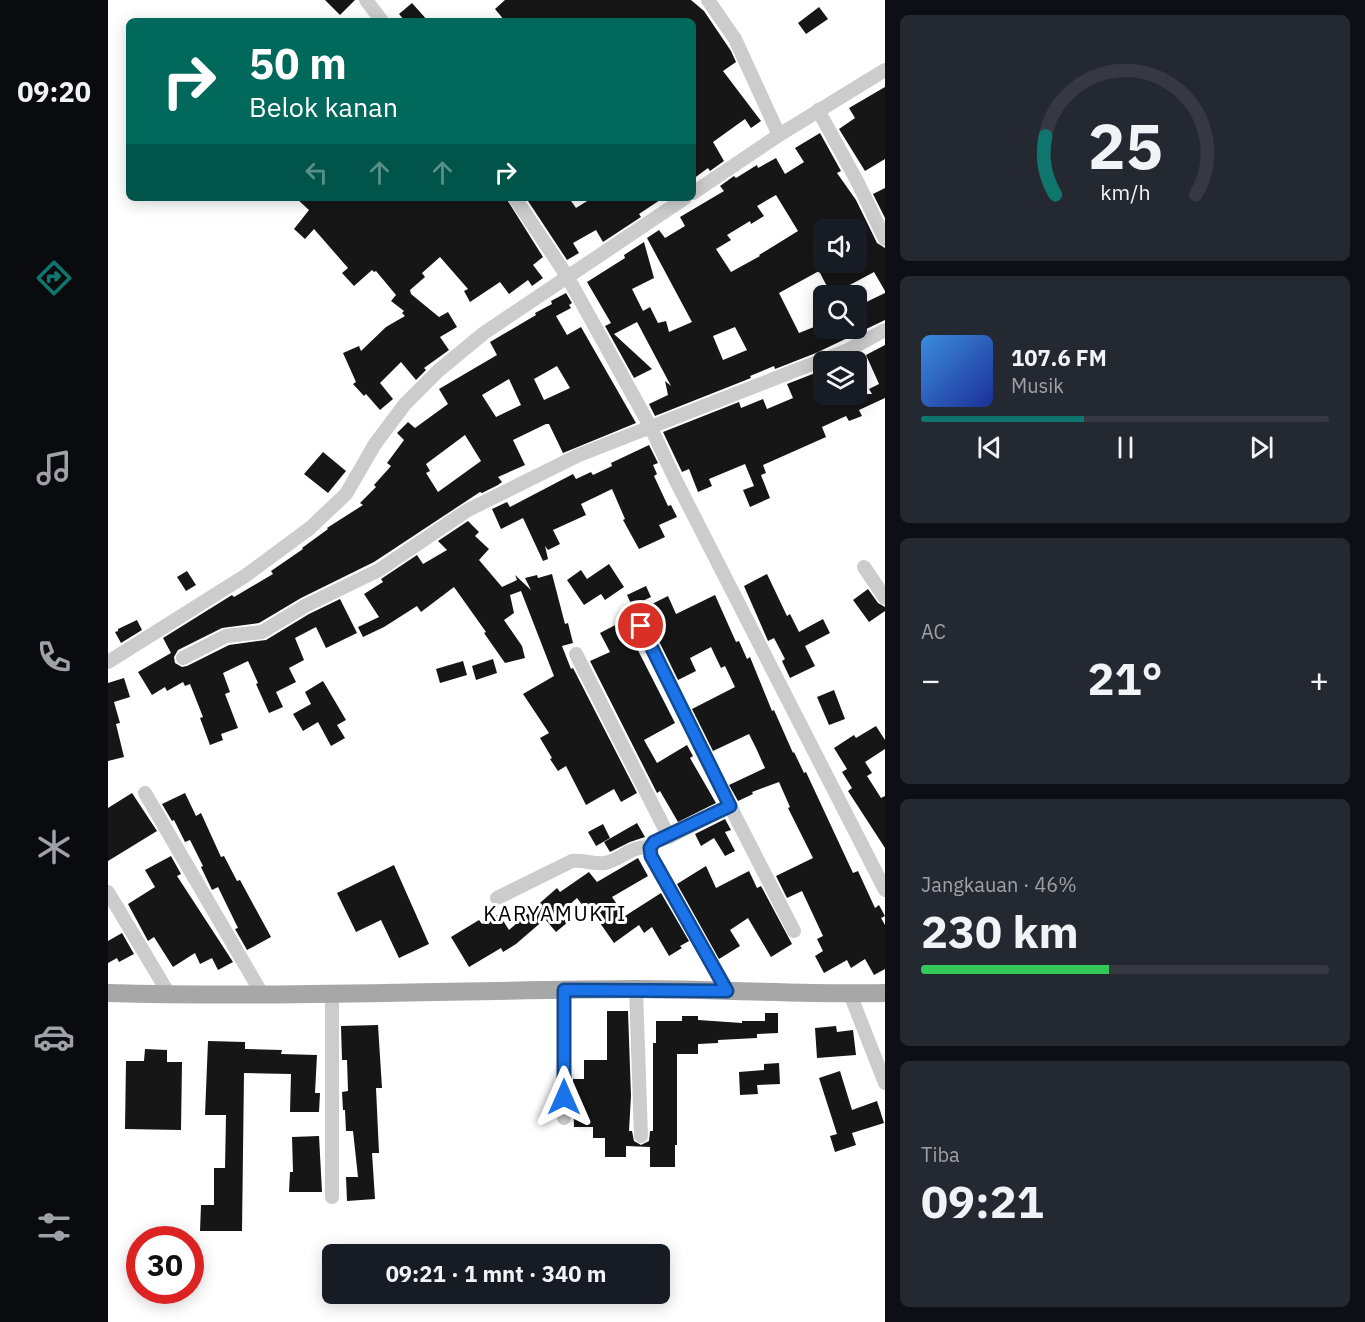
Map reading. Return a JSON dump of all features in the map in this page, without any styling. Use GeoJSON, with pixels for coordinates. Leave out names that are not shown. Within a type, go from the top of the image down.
{"type":"FeatureCollection","features":[{"type":"Feature","properties":{"kind":"main road"},"geometry":{"type":"LineString","coordinates":[[108,993],[332,994],[636,989],[885,993]]}},
{"type":"Feature","properties":{"kind":"street"},"geometry":{"type":"LineString","coordinates":[[366,0],[380,18]]}},
{"type":"Feature","properties":{"kind":"street"},"geometry":{"type":"LineString","coordinates":[[708,0],[735,39],[779,135]]}},
{"type":"Feature","properties":{"kind":"street"},"geometry":{"type":"LineString","coordinates":[[696,191],[818,110],[885,70]]}},
{"type":"Feature","properties":{"kind":"street"},"geometry":{"type":"LineString","coordinates":[[818,110],[857,181],[885,239]]}},
{"type":"Feature","properties":{"kind":"street"},"geometry":{"type":"LineString","coordinates":[[517,201],[567,276],[650,426],[885,890]]}},
{"type":"Feature","properties":{"kind":"street"},"geometry":{"type":"LineString","coordinates":[[108,662],[245,576],[310,528],[346,494],[381,436],[405,404],[438,371],[484,333],[680,201]]}},
{"type":"Feature","properties":{"kind":"street"},"geometry":{"type":"LineString","coordinates":[[183,658],[226,636],[261,632],[304,606],[379,570],[468,510],[579,455],[848,350],[885,330]]}},
{"type":"Feature","properties":{"kind":"street"},"geometry":{"type":"LineString","coordinates":[[864,567],[885,598]]}},
{"type":"Feature","properties":{"kind":"street"},"geometry":{"type":"LineString","coordinates":[[641,626],[794,931]]}},
{"type":"Feature","properties":{"kind":"street"},"geometry":{"type":"LineString","coordinates":[[576,654],[669,837]]}},
{"type":"Feature","properties":{"kind":"street"},"geometry":{"type":"LineString","coordinates":[[145,793],[262,994]]}},
{"type":"Feature","properties":{"kind":"street"},"geometry":{"type":"LineString","coordinates":[[727,991],[651,856],[650,848],[654,842],[669,837],[730,806]]}},
{"type":"Feature","properties":{"kind":"street"},"geometry":{"type":"LineString","coordinates":[[497,898],[572,861],[608,862],[636,848],[650,848]]}},
{"type":"Feature","properties":{"kind":"street"},"geometry":{"type":"LineString","coordinates":[[108,892],[169,994]]}},
{"type":"Feature","properties":{"kind":"street"},"geometry":{"type":"LineString","coordinates":[[636,989],[641,1136]]}},
{"type":"Feature","properties":{"kind":"street"},"geometry":{"type":"LineString","coordinates":[[564,990],[564,1118]]}},
{"type":"Feature","properties":{"kind":"street"},"geometry":{"type":"LineString","coordinates":[[332,994],[332,1197]]}},
{"type":"Feature","properties":{"kind":"street"},"geometry":{"type":"LineString","coordinates":[[850,994],[885,1083]]}},
{"type":"Feature","properties":{"kind":"building"},"geometry":{"type":"Polygon","coordinates":[[[325,0],[355,0],[340,15],[325,0]]]}},
{"type":"Feature","properties":{"kind":"building"},"geometry":{"type":"Polygon","coordinates":[[[505,0],[691,0],[704,11],[731,51],[736,62],[723,71],[761,121],[751,128],[745,119],[713,142],[724,161],[710,171],[708,168],[696,177],[696,18],[502,18],[495,9],[505,0]]]}},
{"type":"Feature","properties":{"kind":"building"},"geometry":{"type":"Polygon","coordinates":[[[412,3],[425,18],[402,18],[399,14],[412,3]]]}},
{"type":"Feature","properties":{"kind":"building"},"geometry":{"type":"Polygon","coordinates":[[[819,7],[828,19],[806,34],[798,23],[819,7]]]}},
{"type":"Feature","properties":{"kind":"building"},"geometry":{"type":"Polygon","coordinates":[[[885,87],[885,159],[865,171],[839,129],[855,118],[849,108],[885,87]]]}},
{"type":"Feature","properties":{"kind":"building"},"geometry":{"type":"Polygon","coordinates":[[[820,133],[841,171],[837,173],[856,200],[865,219],[813,219],[813,273],[815,273],[779,293],[799,333],[813,327],[813,339],[845,339],[820,351],[813,351],[813,354],[775,369],[774,366],[750,376],[751,378],[655,416],[649,404],[668,395],[665,381],[671,386],[637,322],[614,334],[652,369],[634,378],[605,326],[611,323],[587,282],[625,258],[624,255],[644,242],[654,278],[632,289],[643,311],[650,307],[658,323],[666,321],[669,332],[692,322],[647,238],[659,230],[665,238],[685,226],[680,217],[724,191],[720,186],[734,176],[736,178],[757,165],[758,168],[776,158],[785,174],[804,162],[795,148],[820,133]],[[776,195],[757,206],[764,216],[751,224],[750,221],[727,235],[731,240],[716,249],[731,272],[798,231],[776,195]],[[735,327],[713,336],[723,360],[747,350],[735,327]]]}},
{"type":"Feature","properties":{"kind":"building"},"geometry":{"type":"Polygon","coordinates":[[[885,188],[885,218],[873,194],[885,188]]]}},
{"type":"Feature","properties":{"kind":"building"},"geometry":{"type":"Polygon","coordinates":[[[299,201],[508,201],[543,257],[533,265],[543,278],[532,286],[528,280],[509,294],[500,282],[470,302],[464,291],[468,289],[440,257],[422,273],[425,277],[410,290],[411,294],[439,317],[448,312],[457,327],[440,337],[449,350],[424,368],[426,370],[416,380],[401,362],[380,383],[393,399],[380,410],[366,394],[364,396],[353,384],[356,382],[343,353],[359,346],[361,351],[386,327],[405,316],[402,313],[404,311],[391,301],[396,295],[376,271],[372,270],[354,286],[342,273],[348,268],[314,229],[305,239],[294,229],[309,210],[299,201]]]}},
{"type":"Feature","properties":{"kind":"building"},"geometry":{"type":"Polygon","coordinates":[[[528,201],[571,201],[576,208],[587,201],[658,201],[639,214],[641,217],[603,242],[596,230],[573,243],[579,253],[567,260],[528,201]]]}},
{"type":"Feature","properties":{"kind":"building"},"geometry":{"type":"Polygon","coordinates":[[[867,223],[877,243],[885,248],[885,291],[874,272],[850,285],[826,285],[820,273],[867,273],[867,223]]]}},
{"type":"Feature","properties":{"kind":"building"},"geometry":{"type":"Polygon","coordinates":[[[566,293],[572,303],[569,305],[571,308],[556,316],[567,335],[581,327],[636,423],[563,453],[549,424],[513,440],[525,465],[498,477],[502,482],[498,485],[480,492],[374,562],[301,598],[259,623],[222,628],[178,650],[174,657],[175,663],[182,667],[229,645],[266,640],[309,614],[340,599],[357,633],[326,648],[316,627],[295,638],[304,660],[289,668],[296,682],[276,692],[283,707],[269,713],[248,661],[223,673],[230,692],[225,694],[238,728],[221,734],[223,740],[210,745],[200,718],[203,717],[190,684],[185,686],[183,682],[167,691],[165,687],[152,695],[138,672],[171,653],[163,638],[232,595],[234,597],[273,574],[271,571],[303,549],[327,528],[363,505],[360,503],[376,487],[374,485],[391,466],[387,463],[404,440],[397,433],[408,422],[415,428],[448,404],[439,389],[497,355],[490,342],[536,315],[535,313],[552,304],[551,301],[566,293]],[[557,366],[534,379],[544,400],[570,388],[557,366]],[[509,379],[482,395],[496,417],[521,405],[509,379]],[[465,435],[426,464],[430,471],[426,473],[438,492],[481,461],[465,435]]]}},
{"type":"Feature","properties":{"kind":"building"},"geometry":{"type":"Polygon","coordinates":[[[885,293],[885,320],[867,329],[867,302],[885,293]]]}},
{"type":"Feature","properties":{"kind":"building"},"geometry":{"type":"Polygon","coordinates":[[[885,345],[885,398],[859,410],[862,416],[849,421],[846,416],[822,427],[826,437],[763,465],[766,473],[761,475],[770,498],[750,507],[743,490],[754,486],[745,464],[709,479],[712,486],[698,492],[689,469],[682,472],[663,432],[739,402],[741,408],[763,399],[767,409],[793,398],[787,384],[813,374],[813,405],[867,405],[867,394],[872,394],[869,389],[879,384],[867,354],[885,345]]]}},
{"type":"Feature","properties":{"kind":"building"},"geometry":{"type":"Polygon","coordinates":[[[649,445],[658,463],[653,465],[657,474],[654,476],[668,506],[671,505],[677,517],[659,525],[665,537],[639,549],[623,520],[625,519],[612,489],[581,504],[586,515],[553,530],[560,544],[548,550],[545,546],[548,559],[543,561],[523,518],[501,529],[492,509],[507,502],[510,507],[573,474],[576,479],[591,472],[593,475],[612,466],[611,463],[649,445]]]}},
{"type":"Feature","properties":{"kind":"building"},"geometry":{"type":"Polygon","coordinates":[[[323,452],[346,471],[328,493],[304,474],[323,452]]]}},
{"type":"Feature","properties":{"kind":"building"},"geometry":{"type":"Polygon","coordinates":[[[468,521],[479,532],[475,536],[489,549],[479,560],[502,587],[517,580],[515,575],[531,590],[525,578],[537,575],[538,578],[552,574],[565,624],[568,623],[573,643],[562,646],[571,669],[573,668],[637,793],[621,802],[614,789],[586,805],[566,766],[558,771],[550,759],[552,758],[540,738],[549,733],[523,694],[554,676],[521,591],[510,595],[514,613],[504,620],[522,646],[525,658],[505,663],[454,587],[421,612],[417,606],[363,637],[358,627],[379,617],[364,594],[383,582],[381,579],[417,555],[423,564],[447,550],[438,541],[468,521]]]}},
{"type":"Feature","properties":{"kind":"building"},"geometry":{"type":"Polygon","coordinates":[[[609,564],[624,587],[605,600],[601,594],[584,605],[567,580],[581,570],[587,579],[609,564]]]}},
{"type":"Feature","properties":{"kind":"building"},"geometry":{"type":"Polygon","coordinates":[[[187,571],[196,585],[186,591],[177,577],[187,571]]]}},
{"type":"Feature","properties":{"kind":"building"},"geometry":{"type":"Polygon","coordinates":[[[767,574],[787,616],[790,614],[799,632],[823,619],[830,633],[805,646],[815,666],[790,678],[782,661],[785,659],[774,638],[768,641],[744,586],[767,574]]]}},
{"type":"Feature","properties":{"kind":"building"},"geometry":{"type":"Polygon","coordinates":[[[646,586],[651,597],[632,606],[627,595],[646,586]]]}},
{"type":"Feature","properties":{"kind":"building"},"geometry":{"type":"Polygon","coordinates":[[[868,589],[878,603],[885,607],[885,611],[869,622],[853,600],[868,589]]]}},
{"type":"Feature","properties":{"kind":"building"},"geometry":{"type":"Polygon","coordinates":[[[715,595],[736,642],[739,641],[747,659],[750,657],[772,711],[774,710],[804,773],[806,772],[853,873],[858,871],[875,908],[879,905],[885,916],[881,918],[885,925],[885,969],[874,975],[865,959],[851,968],[847,960],[824,973],[815,956],[823,951],[817,939],[823,936],[802,891],[787,898],[776,876],[813,858],[788,808],[790,807],[779,782],[752,792],[753,794],[738,801],[729,785],[765,768],[749,734],[713,751],[692,709],[735,687],[725,666],[721,668],[711,647],[690,658],[696,671],[678,680],[653,629],[662,625],[652,604],[668,596],[676,614],[715,595]]]}},
{"type":"Feature","properties":{"kind":"building"},"geometry":{"type":"Polygon","coordinates":[[[137,620],[142,630],[121,643],[115,632],[137,620]]]}},
{"type":"Feature","properties":{"kind":"building"},"geometry":{"type":"Polygon","coordinates":[[[623,621],[675,723],[644,740],[657,763],[687,745],[693,756],[690,758],[716,803],[678,822],[660,791],[657,793],[590,661],[610,652],[600,633],[623,621]]]}},
{"type":"Feature","properties":{"kind":"building"},"geometry":{"type":"Polygon","coordinates":[[[493,659],[497,673],[476,680],[472,666],[493,659]]]}},
{"type":"Feature","properties":{"kind":"building"},"geometry":{"type":"Polygon","coordinates":[[[463,661],[467,675],[440,683],[436,669],[463,661]]]}},
{"type":"Feature","properties":{"kind":"building"},"geometry":{"type":"Polygon","coordinates":[[[124,678],[130,697],[114,702],[120,723],[116,724],[124,757],[108,761],[108,683],[124,678]]]}},
{"type":"Feature","properties":{"kind":"building"},"geometry":{"type":"Polygon","coordinates":[[[323,681],[346,720],[337,725],[345,738],[331,746],[318,722],[303,731],[293,714],[311,704],[305,692],[323,681]]]}},
{"type":"Feature","properties":{"kind":"building"},"geometry":{"type":"Polygon","coordinates":[[[834,690],[845,719],[829,725],[817,697],[834,690]]]}},
{"type":"Feature","properties":{"kind":"building"},"geometry":{"type":"Polygon","coordinates":[[[876,726],[885,740],[885,749],[865,762],[872,773],[867,776],[881,798],[885,796],[885,848],[848,791],[852,788],[842,772],[847,769],[834,748],[854,735],[856,738],[876,726]]]}},
{"type":"Feature","properties":{"kind":"building"},"geometry":{"type":"Polygon","coordinates":[[[132,793],[157,831],[108,861],[108,808],[132,793]]]}},
{"type":"Feature","properties":{"kind":"building"},"geometry":{"type":"Polygon","coordinates":[[[185,793],[196,816],[201,813],[221,857],[224,856],[237,881],[240,880],[271,937],[247,950],[235,929],[238,928],[218,887],[212,890],[190,840],[185,842],[174,820],[172,821],[162,804],[185,793]]]}},
{"type":"Feature","properties":{"kind":"building"},"geometry":{"type":"Polygon","coordinates":[[[725,819],[731,830],[725,832],[735,851],[725,856],[714,838],[701,846],[695,834],[725,819]]]}},
{"type":"Feature","properties":{"kind":"building"},"geometry":{"type":"Polygon","coordinates":[[[637,823],[645,837],[610,852],[604,842],[637,823]]]}},
{"type":"Feature","properties":{"kind":"building"},"geometry":{"type":"Polygon","coordinates":[[[603,824],[610,838],[596,846],[588,832],[603,824]]]}},
{"type":"Feature","properties":{"kind":"building"},"geometry":{"type":"Polygon","coordinates":[[[171,856],[181,874],[177,876],[233,962],[218,970],[212,958],[200,964],[195,953],[173,967],[154,937],[148,941],[128,904],[155,887],[145,870],[171,856]]]}},
{"type":"Feature","properties":{"kind":"building"},"geometry":{"type":"Polygon","coordinates":[[[638,858],[648,876],[612,897],[625,916],[661,893],[689,941],[669,956],[652,927],[644,933],[639,925],[614,943],[586,903],[583,906],[577,898],[560,913],[568,922],[556,932],[545,919],[516,944],[503,952],[501,948],[469,967],[451,937],[479,920],[482,924],[499,914],[509,930],[557,888],[560,892],[589,872],[597,882],[638,858]]]}},
{"type":"Feature","properties":{"kind":"building"},"geometry":{"type":"Polygon","coordinates":[[[394,865],[429,944],[399,958],[381,920],[356,932],[337,893],[394,865]]]}},
{"type":"Feature","properties":{"kind":"building"},"geometry":{"type":"Polygon","coordinates":[[[706,866],[716,888],[749,871],[757,888],[761,886],[792,944],[771,957],[748,918],[730,930],[740,946],[719,959],[677,884],[706,866]]]}},
{"type":"Feature","properties":{"kind":"building"},"geometry":{"type":"Polygon","coordinates":[[[122,933],[134,954],[119,962],[117,958],[108,963],[108,941],[122,933]]]}},
{"type":"Feature","properties":{"kind":"building"},"geometry":{"type":"Polygon","coordinates":[[[607,1011],[628,1011],[631,1096],[629,1131],[632,1131],[634,1141],[641,1145],[649,1141],[650,1131],[653,1131],[653,1043],[656,1043],[656,1021],[682,1021],[682,1016],[698,1016],[698,1020],[742,1023],[742,1021],[765,1021],[765,1013],[778,1013],[778,1033],[757,1034],[757,1038],[718,1040],[718,1043],[698,1044],[698,1054],[677,1054],[675,1167],[650,1167],[650,1147],[626,1146],[626,1157],[605,1157],[605,1138],[593,1138],[593,1127],[574,1127],[573,1079],[584,1079],[584,1060],[607,1060],[607,1011]]]}},
{"type":"Feature","properties":{"kind":"building"},"geometry":{"type":"Polygon","coordinates":[[[378,1025],[382,1088],[376,1088],[379,1153],[372,1153],[375,1199],[347,1201],[346,1177],[358,1177],[353,1131],[346,1131],[345,1110],[343,1110],[342,1092],[348,1091],[347,1060],[342,1060],[341,1026],[378,1025]]]}},
{"type":"Feature","properties":{"kind":"building"},"geometry":{"type":"Polygon","coordinates":[[[836,1026],[837,1032],[853,1030],[856,1055],[817,1058],[815,1028],[836,1026]]]}},
{"type":"Feature","properties":{"kind":"building"},"geometry":{"type":"Polygon","coordinates":[[[208,1041],[245,1042],[245,1049],[282,1050],[281,1054],[317,1055],[315,1093],[320,1093],[319,1112],[290,1112],[291,1074],[244,1073],[242,1231],[204,1231],[204,1226],[200,1226],[201,1205],[214,1205],[214,1168],[225,1168],[226,1115],[205,1115],[208,1041]]]}},
{"type":"Feature","properties":{"kind":"building"},"geometry":{"type":"Polygon","coordinates":[[[145,1049],[167,1050],[167,1062],[182,1062],[181,1130],[125,1129],[126,1061],[144,1061],[145,1049]]]}},
{"type":"Feature","properties":{"kind":"building"},"geometry":{"type":"Polygon","coordinates":[[[779,1063],[780,1084],[757,1085],[758,1094],[740,1095],[739,1072],[764,1070],[764,1064],[779,1063]]]}},
{"type":"Feature","properties":{"kind":"building"},"geometry":{"type":"Polygon","coordinates":[[[840,1071],[852,1110],[877,1101],[884,1123],[852,1133],[856,1145],[835,1152],[830,1136],[837,1134],[819,1078],[840,1071]]]}},
{"type":"Feature","properties":{"kind":"building"},"geometry":{"type":"Polygon","coordinates":[[[319,1136],[322,1192],[289,1192],[290,1172],[293,1172],[292,1137],[319,1136]]]}},
{"type":"Feature","properties":{"kind":"district","name":"KARYAMUKTI"},"geometry":{"type":"Point","coordinates":[555,914]}},
{"type":"Feature","properties":{"kind":"route"},"geometry":{"type":"LineString","coordinates":[[564,1097],[564,990],[727,991],[651,856],[650,848],[654,842],[669,837],[730,806],[641,626]]}}]}
